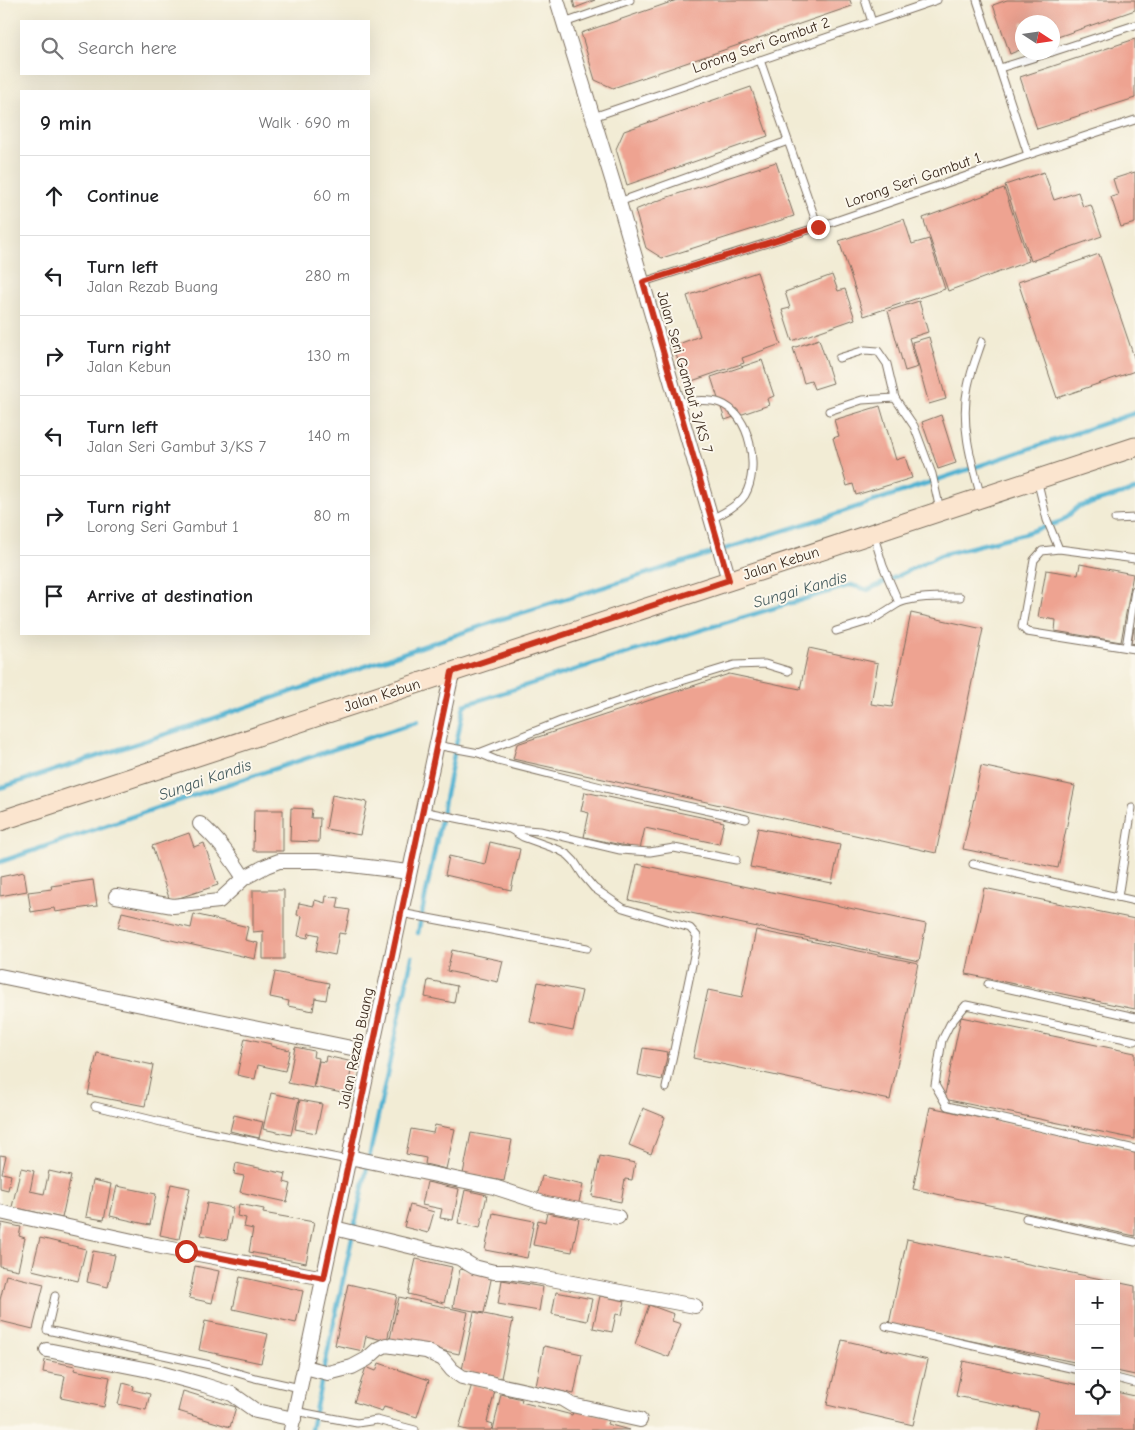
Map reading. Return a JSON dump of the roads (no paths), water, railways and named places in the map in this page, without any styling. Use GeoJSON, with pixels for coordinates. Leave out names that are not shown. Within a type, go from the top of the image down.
{"type":"FeatureCollection","features":[{"type":"Feature","properties":{"kind":"main road","name":"Jalan Kebun"},"geometry":{"type":"LineString","coordinates":[[0,821],[1135,447]]}},
{"type":"Feature","properties":{"kind":"street","name":"Jalan Seri Gambut 3/KS 7"},"geometry":{"type":"LineString","coordinates":[[557,0],[643,282],[729,580]]}},
{"type":"Feature","properties":{"kind":"street","name":"Jalan Rezab Buang"},"geometry":{"type":"LineString","coordinates":[[297,1418],[300,1388],[309,1368],[324,1278],[339,1229],[371,1052],[409,872],[429,813],[443,746],[452,672]]}},
{"type":"Feature","properties":{"kind":"street"},"geometry":{"type":"LineString","coordinates":[[200,824],[212,833],[226,850],[244,878]]}},
{"type":"Feature","properties":{"kind":"street"},"geometry":{"type":"LineString","coordinates":[[116,896],[173,906],[219,901],[244,878],[279,861],[318,861],[409,872]]}},
{"type":"Feature","properties":{"kind":"street"},"geometry":{"type":"LineString","coordinates":[[0,976],[371,1052]]}},
{"type":"Feature","properties":{"kind":"street"},"geometry":{"type":"LineString","coordinates":[[351,1158],[374,1161],[494,1187],[546,1204],[618,1217]]}},
{"type":"Feature","properties":{"kind":"street"},"geometry":{"type":"LineString","coordinates":[[0,1212],[151,1245],[324,1278]]}},
{"type":"Feature","properties":{"kind":"street"},"geometry":{"type":"LineString","coordinates":[[339,1229],[458,1258],[474,1267],[494,1272],[517,1273],[695,1306]]}},
{"type":"Feature","properties":{"kind":"street"},"geometry":{"type":"LineString","coordinates":[[309,1368],[328,1373],[352,1367],[386,1345],[426,1351],[442,1359],[462,1377],[562,1399],[572,1405],[640,1420]]}},
{"type":"Feature","properties":{"kind":"street"},"geometry":{"type":"LineString","coordinates":[[47,1350],[149,1370],[232,1394],[256,1410],[297,1418]]}},
{"type":"Feature","properties":{"kind":"lane"},"geometry":{"type":"LineString","coordinates":[[564,23],[630,0]]}},
{"type":"Feature","properties":{"kind":"lane"},"geometry":{"type":"LineString","coordinates":[[865,0],[872,22]]}},
{"type":"Feature","properties":{"kind":"lane","name":"Lorong Seri Gambut 2"},"geometry":{"type":"LineString","coordinates":[[593,117],[937,0]]}},
{"type":"Feature","properties":{"kind":"lane"},"geometry":{"type":"LineString","coordinates":[[977,0],[1028,155]]}},
{"type":"Feature","properties":{"kind":"lane"},"geometry":{"type":"LineString","coordinates":[[1060,49],[1135,25]]}},
{"type":"Feature","properties":{"kind":"lane"},"geometry":{"type":"LineString","coordinates":[[760,60],[818,227]]}},
{"type":"Feature","properties":{"kind":"lane"},"geometry":{"type":"LineString","coordinates":[[1000,68],[1026,60]]}},
{"type":"Feature","properties":{"kind":"lane","name":"Lorong Seri Gambut 1"},"geometry":{"type":"LineString","coordinates":[[643,282],[818,227],[1135,120]]}},
{"type":"Feature","properties":{"kind":"lane"},"geometry":{"type":"LineString","coordinates":[[619,202],[788,141]]}},
{"type":"Feature","properties":{"kind":"lane"},"geometry":{"type":"LineString","coordinates":[[982,341],[968,386],[964,422],[974,472],[982,497]]}},
{"type":"Feature","properties":{"kind":"lane"},"geometry":{"type":"LineString","coordinates":[[839,358],[865,350],[878,351],[887,364],[895,398],[914,426],[932,474],[940,511]]}},
{"type":"Feature","properties":{"kind":"lane"},"geometry":{"type":"LineString","coordinates":[[830,411],[862,400],[895,398]]}},
{"type":"Feature","properties":{"kind":"lane"},"geometry":{"type":"LineString","coordinates":[[677,403],[694,401],[720,403],[736,413],[750,440],[753,469],[745,495],[726,513],[710,519]]}},
{"type":"Feature","properties":{"kind":"lane"},"geometry":{"type":"LineString","coordinates":[[1037,479],[1047,520],[1060,549]]}},
{"type":"Feature","properties":{"kind":"lane"},"geometry":{"type":"LineString","coordinates":[[1115,519],[1135,518]]}},
{"type":"Feature","properties":{"kind":"lane"},"geometry":{"type":"LineString","coordinates":[[873,533],[899,603]]}},
{"type":"Feature","properties":{"kind":"lane"},"geometry":{"type":"LineString","coordinates":[[1135,559],[1060,549],[1042,551],[1034,560],[1022,627],[1027,632],[1135,649]]}},
{"type":"Feature","properties":{"kind":"lane"},"geometry":{"type":"LineString","coordinates":[[1126,647],[1135,590]]}},
{"type":"Feature","properties":{"kind":"lane"},"geometry":{"type":"LineString","coordinates":[[836,631],[872,620],[899,603],[910,599],[960,597]]}},
{"type":"Feature","properties":{"kind":"lane"},"geometry":{"type":"LineString","coordinates":[[478,754],[561,721],[649,690],[734,665],[765,664],[788,670]]}},
{"type":"Feature","properties":{"kind":"lane"},"geometry":{"type":"LineString","coordinates":[[443,746],[605,788],[746,818]]}},
{"type":"Feature","properties":{"kind":"lane"},"geometry":{"type":"LineString","coordinates":[[1118,897],[1132,808]]}},
{"type":"Feature","properties":{"kind":"lane"},"geometry":{"type":"LineString","coordinates":[[429,813],[510,829],[540,831],[620,850],[650,852],[674,848],[736,860]]}},
{"type":"Feature","properties":{"kind":"lane"},"geometry":{"type":"LineString","coordinates":[[510,829],[568,855],[594,888],[623,908],[690,928],[697,936],[666,1088]]}},
{"type":"Feature","properties":{"kind":"lane"},"geometry":{"type":"LineString","coordinates":[[973,864],[1135,901]]}},
{"type":"Feature","properties":{"kind":"lane"},"geometry":{"type":"LineString","coordinates":[[401,913],[587,948]]}},
{"type":"Feature","properties":{"kind":"lane"},"geometry":{"type":"LineString","coordinates":[[988,984],[1135,1017]]}},
{"type":"Feature","properties":{"kind":"lane"},"geometry":{"type":"LineString","coordinates":[[1135,1041],[966,1005],[950,1024],[942,1040],[935,1085],[947,1106],[1135,1149]]}},
{"type":"Feature","properties":{"kind":"lane"},"geometry":{"type":"LineString","coordinates":[[95,1106],[190,1129],[351,1158]]}},
{"type":"Feature","properties":{"kind":"lane"},"geometry":{"type":"LineString","coordinates":[[1026,1218],[1135,1242]]}},
{"type":"Feature","properties":{"kind":"lane"},"geometry":{"type":"LineString","coordinates":[[55,1296],[47,1330],[210,1365],[254,1378],[300,1388]]}},
{"type":"Feature","properties":{"kind":"lane"},"geometry":{"type":"LineString","coordinates":[[886,1326],[1075,1369]]}},
{"type":"Feature","properties":{"kind":"lane"},"geometry":{"type":"LineString","coordinates":[[1120,1379],[1135,1383]]}},
{"type":"Feature","properties":{"kind":"lane"},"geometry":{"type":"LineString","coordinates":[[297,1418],[320,1416],[357,1423],[377,1420],[415,1430]]}},
{"type":"Feature","properties":{"kind":"waterway"},"geometry":{"type":"LineString","coordinates":[[0,788],[203,722],[505,618],[830,516],[1135,413]]}},
{"type":"Feature","properties":{"kind":"waterway","name":"Sungai Kandis"},"geometry":{"type":"LineString","coordinates":[[418,933],[464,705],[851,585],[868,590],[941,555],[1023,534],[1062,521],[1078,507],[1135,490]]}},
{"type":"Feature","properties":{"kind":"waterway","name":"Sungai Kandis"},"geometry":{"type":"LineString","coordinates":[[0,862],[417,722]]}},
{"type":"Feature","properties":{"kind":"waterway"},"geometry":{"type":"LineString","coordinates":[[311,1430],[412,957]]}}]}
